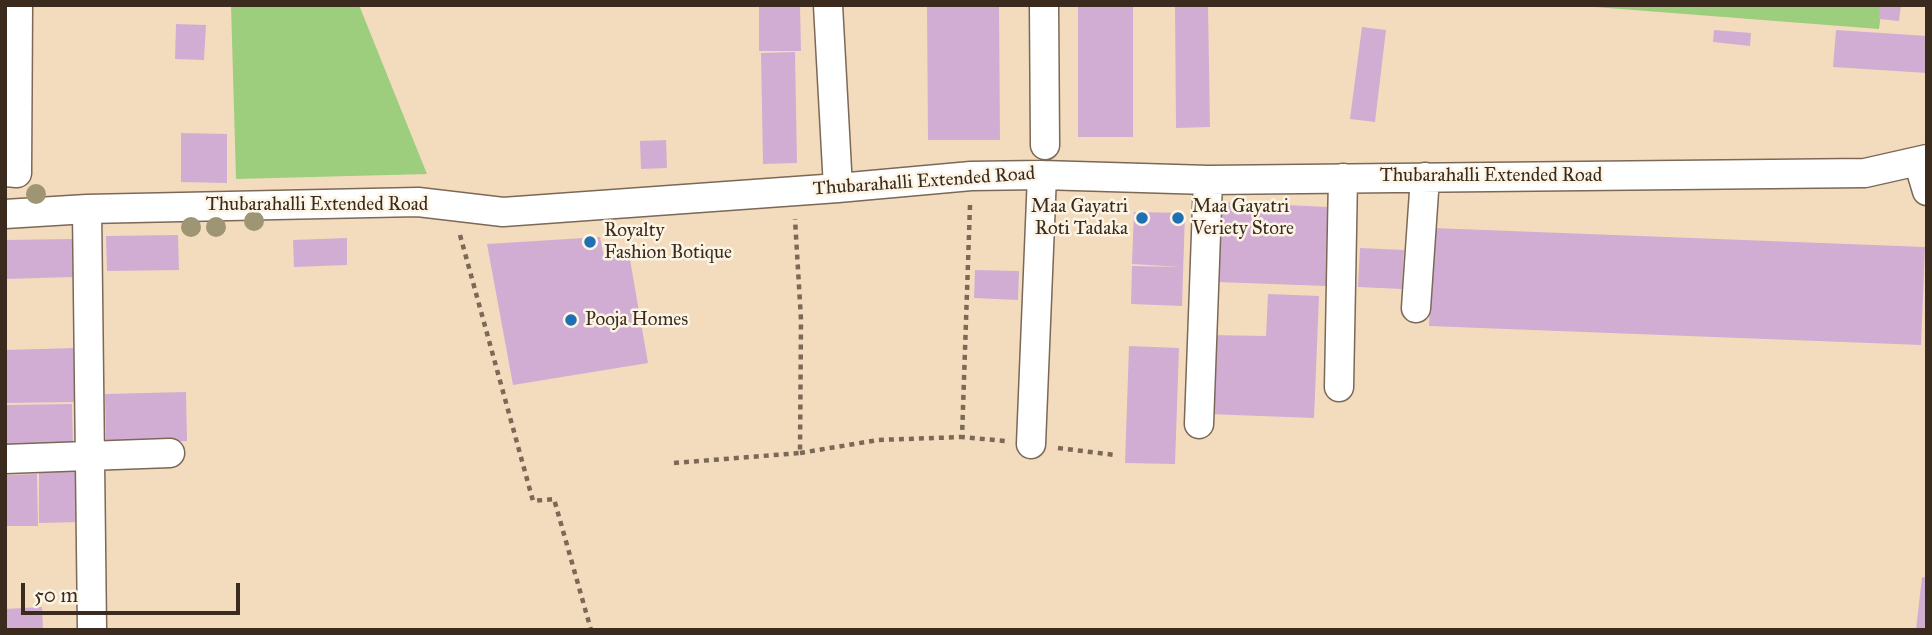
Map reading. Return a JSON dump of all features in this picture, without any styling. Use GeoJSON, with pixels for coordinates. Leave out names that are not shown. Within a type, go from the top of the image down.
{"type":"FeatureCollection","features":[{"type":"Feature","properties":{"kind":"street"},"geometry":{"type":"LineString","coordinates":[[5,172],[17,173],[18,5]]}},
{"type":"Feature","properties":{"kind":"street"},"geometry":{"type":"LineString","coordinates":[[828,5],[838,188]]}},
{"type":"Feature","properties":{"kind":"street"},"geometry":{"type":"LineString","coordinates":[[1044,5],[1045,145]]}},
{"type":"Feature","properties":{"kind":"street"},"geometry":{"type":"LineString","coordinates":[[1923,160],[1927,191]]}},
{"type":"Feature","properties":{"kind":"street","name":"Thubarahalli Extended Road"},"geometry":{"type":"LineString","coordinates":[[5,214],[87,209],[418,202],[503,212],[971,176],[1042,175],[1208,180],[1866,173],[1923,160]]}},
{"type":"Feature","properties":{"kind":"street"},"geometry":{"type":"LineString","coordinates":[[1031,444],[1042,175]]}},
{"type":"Feature","properties":{"kind":"street"},"geometry":{"type":"LineString","coordinates":[[1416,308],[1425,177]]}},
{"type":"Feature","properties":{"kind":"street"},"geometry":{"type":"LineString","coordinates":[[1339,387],[1343,178]]}},
{"type":"Feature","properties":{"kind":"street"},"geometry":{"type":"LineString","coordinates":[[1199,424],[1208,180]]}},
{"type":"Feature","properties":{"kind":"street"},"geometry":{"type":"LineString","coordinates":[[87,209],[92,630]]}},
{"type":"Feature","properties":{"kind":"street"},"geometry":{"type":"LineString","coordinates":[[5,459],[170,453]]}},
{"type":"Feature","properties":{"kind":"path"},"geometry":{"type":"LineString","coordinates":[[962,437],[971,176]]}},
{"type":"Feature","properties":{"kind":"path"},"geometry":{"type":"LineString","coordinates":[[793,191],[801,320],[800,453]]}},
{"type":"Feature","properties":{"kind":"path"},"geometry":{"type":"LineString","coordinates":[[457,206],[460,243],[533,501],[554,499],[591,630]]}},
{"type":"Feature","properties":{"kind":"path"},"geometry":{"type":"LineString","coordinates":[[674,463],[800,453],[878,440],[962,437],[1115,456]]}},
{"type":"Feature","properties":{"kind":"green space"},"geometry":{"type":"Polygon","coordinates":[[[231,5],[359,5],[427,174],[236,179],[231,5]]]}},
{"type":"Feature","properties":{"kind":"green space"},"geometry":{"type":"Polygon","coordinates":[[[1569,5],[1882,5],[1879,29],[1569,5]]]}},
{"type":"Feature","properties":{"kind":"building"},"geometry":{"type":"Polygon","coordinates":[[[759,5],[800,5],[801,51],[759,51],[759,5]]]}},
{"type":"Feature","properties":{"kind":"building"},"geometry":{"type":"Polygon","coordinates":[[[927,5],[999,5],[1000,140],[928,140],[927,5]]]}},
{"type":"Feature","properties":{"kind":"building"},"geometry":{"type":"Polygon","coordinates":[[[1078,5],[1133,5],[1133,137],[1078,137],[1078,5]]]}},
{"type":"Feature","properties":{"kind":"building"},"geometry":{"type":"Polygon","coordinates":[[[1175,5],[1208,5],[1210,127],[1176,128],[1175,5]]]}},
{"type":"Feature","properties":{"kind":"building"},"geometry":{"type":"Polygon","coordinates":[[[1880,5],[1901,5],[1899,21],[1879,19],[1880,5]]]}},
{"type":"Feature","properties":{"kind":"building"},"geometry":{"type":"Polygon","coordinates":[[[176,24],[206,25],[204,60],[175,59],[176,24]]]}},
{"type":"Feature","properties":{"kind":"building"},"geometry":{"type":"Polygon","coordinates":[[[1362,27],[1386,30],[1375,122],[1350,119],[1362,27]]]}},
{"type":"Feature","properties":{"kind":"building"},"geometry":{"type":"Polygon","coordinates":[[[1714,30],[1751,33],[1750,46],[1713,42],[1714,30]]]}},
{"type":"Feature","properties":{"kind":"building"},"geometry":{"type":"Polygon","coordinates":[[[1836,30],[1927,36],[1927,73],[1833,67],[1836,30]]]}},
{"type":"Feature","properties":{"kind":"building"},"geometry":{"type":"Polygon","coordinates":[[[795,52],[797,163],[763,164],[761,53],[795,52]]]}},
{"type":"Feature","properties":{"kind":"building"},"geometry":{"type":"Polygon","coordinates":[[[181,133],[227,134],[227,183],[181,182],[181,133]]]}},
{"type":"Feature","properties":{"kind":"building"},"geometry":{"type":"Polygon","coordinates":[[[666,140],[667,168],[641,169],[640,141],[666,140]]]}},
{"type":"Feature","properties":{"kind":"building"},"geometry":{"type":"Polygon","coordinates":[[[1220,202],[1329,207],[1326,286],[1217,282],[1220,202]]]}},
{"type":"Feature","properties":{"kind":"building"},"geometry":{"type":"Polygon","coordinates":[[[1134,212],[1185,213],[1182,306],[1131,304],[1132,266],[1181,267],[1132,264],[1134,212]]]}},
{"type":"Feature","properties":{"kind":"building"},"geometry":{"type":"Polygon","coordinates":[[[1433,228],[1925,247],[1921,345],[1429,326],[1433,228]]]}},
{"type":"Feature","properties":{"kind":"building"},"geometry":{"type":"Polygon","coordinates":[[[178,235],[179,270],[107,271],[106,236],[178,235]]]}},
{"type":"Feature","properties":{"kind":"building","name":"Pooja Homes"},"geometry":{"type":"Polygon","coordinates":[[[600,237],[604,258],[629,254],[648,363],[513,385],[487,244],[600,237]]]}},
{"type":"Feature","properties":{"kind":"building"},"geometry":{"type":"Polygon","coordinates":[[[347,238],[347,265],[294,267],[293,240],[347,238]]]}},
{"type":"Feature","properties":{"kind":"building"},"geometry":{"type":"Polygon","coordinates":[[[72,239],[73,277],[5,279],[5,240],[72,239]]]}},
{"type":"Feature","properties":{"kind":"building"},"geometry":{"type":"Polygon","coordinates":[[[1360,248],[1404,250],[1402,289],[1358,287],[1360,248]]]}},
{"type":"Feature","properties":{"kind":"building"},"geometry":{"type":"Polygon","coordinates":[[[975,270],[1019,271],[1018,300],[974,298],[975,270]]]}},
{"type":"Feature","properties":{"kind":"building"},"geometry":{"type":"Polygon","coordinates":[[[1268,294],[1319,296],[1314,418],[1207,414],[1209,335],[1266,336],[1268,294]]]}},
{"type":"Feature","properties":{"kind":"building"},"geometry":{"type":"Polygon","coordinates":[[[1129,346],[1179,348],[1175,464],[1125,463],[1129,346]]]}},
{"type":"Feature","properties":{"kind":"building"},"geometry":{"type":"Polygon","coordinates":[[[76,348],[77,402],[5,403],[5,350],[76,348]]]}},
{"type":"Feature","properties":{"kind":"building"},"geometry":{"type":"Polygon","coordinates":[[[186,392],[187,441],[106,443],[105,394],[186,392]]]}},
{"type":"Feature","properties":{"kind":"building"},"geometry":{"type":"Polygon","coordinates":[[[72,404],[73,447],[5,448],[5,405],[72,404]]]}},
{"type":"Feature","properties":{"kind":"building"},"geometry":{"type":"Polygon","coordinates":[[[80,471],[81,522],[39,523],[39,472],[80,471]]]}},
{"type":"Feature","properties":{"kind":"building"},"geometry":{"type":"Polygon","coordinates":[[[37,474],[38,526],[5,526],[5,475],[37,474]]]}},
{"type":"Feature","properties":{"kind":"building"},"geometry":{"type":"Polygon","coordinates":[[[1922,577],[1927,578],[1927,630],[1916,630],[1922,577]]]}},
{"type":"Feature","properties":{"kind":"building"},"geometry":{"type":"Polygon","coordinates":[[[42,607],[43,630],[5,630],[5,609],[42,607]]]}},
{"type":"Feature","properties":{"kind":"place","name":"Maa Gayatri Roti Tadaka"},"geometry":{"type":"Point","coordinates":[1142,218]}},
{"type":"Feature","properties":{"kind":"place","name":"Maa Gayatri Veriety Store"},"geometry":{"type":"Point","coordinates":[1178,218]}},
{"type":"Feature","properties":{"kind":"place","name":"Royalty Fashion Botique"},"geometry":{"type":"Point","coordinates":[590,242]}},
{"type":"Feature","properties":{"kind":"place","name":"Pooja Homes"},"geometry":{"type":"Point","coordinates":[571,320]}}]}
